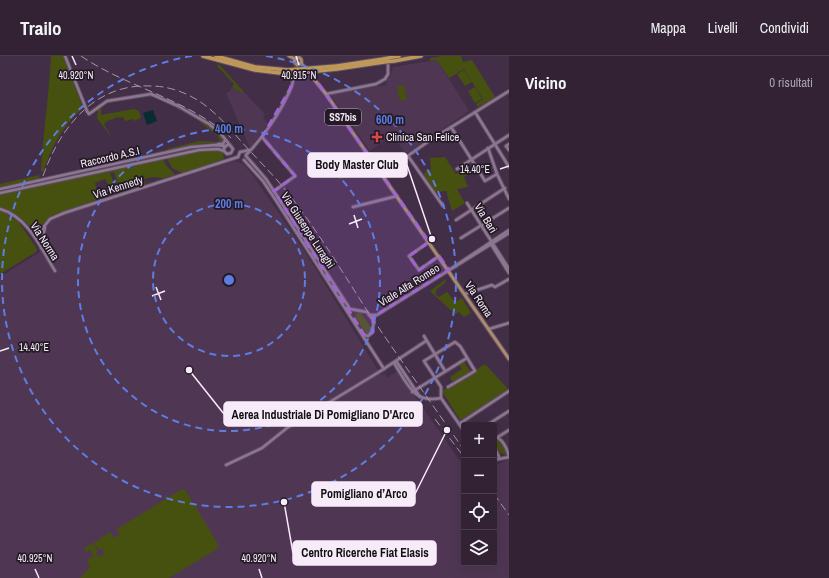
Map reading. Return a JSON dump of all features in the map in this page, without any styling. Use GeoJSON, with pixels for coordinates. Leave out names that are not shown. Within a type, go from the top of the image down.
{"type":"FeatureCollection","features":[{"type":"Feature","properties":{"kind":"highway"},"geometry":{"type":"LineString","coordinates":[[203,56],[255,70],[288,72],[421,56]]}},
{"type":"Feature","properties":{"kind":"highway"},"geometry":{"type":"LineString","coordinates":[[216,56],[255,67],[288,72]]}},
{"type":"Feature","properties":{"kind":"highway"},"geometry":{"type":"LineString","coordinates":[[394,59],[399,56]]}},
{"type":"Feature","properties":{"kind":"main road"},"geometry":{"type":"LineString","coordinates":[[289,56],[301,58],[299,63]]}},
{"type":"Feature","properties":{"kind":"main road"},"geometry":{"type":"LineString","coordinates":[[296,58],[299,63]]}},
{"type":"Feature","properties":{"kind":"main road","name":"SS7bis"},"geometry":{"type":"LineString","coordinates":[[299,63],[326,94],[449,270]]}},
{"type":"Feature","properties":{"kind":"main road","name":"Via Roma"},"geometry":{"type":"LineString","coordinates":[[449,270],[509,359]]}},
{"type":"Feature","properties":{"kind":"street"},"geometry":{"type":"LineString","coordinates":[[65,56],[89,114],[107,101],[150,94],[198,116],[224,138],[233,149],[242,152]]}},
{"type":"Feature","properties":{"kind":"street"},"geometry":{"type":"LineString","coordinates":[[326,94],[381,82],[388,74],[388,56]]}},
{"type":"Feature","properties":{"kind":"street"},"geometry":{"type":"LineString","coordinates":[[231,154],[244,160],[262,136],[290,89],[299,63]]}},
{"type":"Feature","properties":{"kind":"street"},"geometry":{"type":"LineString","coordinates":[[382,174],[451,127],[509,91]]}},
{"type":"Feature","properties":{"kind":"street"},"geometry":{"type":"LineString","coordinates":[[474,112],[509,167]]}},
{"type":"Feature","properties":{"kind":"street"},"geometry":{"type":"LineString","coordinates":[[451,127],[485,180],[497,174]]}},
{"type":"Feature","properties":{"kind":"street"},"geometry":{"type":"LineString","coordinates":[[456,169],[509,135]]}},
{"type":"Feature","properties":{"kind":"street"},"geometry":{"type":"LineString","coordinates":[[262,136],[295,176],[274,191]]}},
{"type":"Feature","properties":{"kind":"street"},"geometry":{"type":"LineString","coordinates":[[216,145],[222,144],[224,138]]}},
{"type":"Feature","properties":{"kind":"street"},"geometry":{"type":"LineString","coordinates":[[222,161],[225,158],[224,138]]}},
{"type":"Feature","properties":{"kind":"street"},"geometry":{"type":"LineString","coordinates":[[509,144],[506,146],[509,150]]}},
{"type":"Feature","properties":{"kind":"street","name":"Raccordo A.S.I"},"geometry":{"type":"LineString","coordinates":[[0,189],[191,148],[230,145]]}},
{"type":"Feature","properties":{"kind":"street"},"geometry":{"type":"LineString","coordinates":[[488,148],[497,174],[509,199]]}},
{"type":"Feature","properties":{"kind":"street","name":"Raccordo A.S.I"},"geometry":{"type":"LineString","coordinates":[[0,193],[200,150],[218,149],[231,154]]}},
{"type":"Feature","properties":{"kind":"street"},"geometry":{"type":"LineString","coordinates":[[226,160],[233,149]]}},
{"type":"Feature","properties":{"kind":"street"},"geometry":{"type":"LineString","coordinates":[[238,157],[242,152],[252,149]]}},
{"type":"Feature","properties":{"kind":"street"},"geometry":{"type":"LineString","coordinates":[[250,161],[249,156],[252,149]]}},
{"type":"Feature","properties":{"kind":"street","name":"Via Giuseppe Luraghi"},"geometry":{"type":"LineString","coordinates":[[242,152],[274,191],[350,309],[356,311],[366,311],[370,315],[377,315]]}},
{"type":"Feature","properties":{"kind":"street"},"geometry":{"type":"LineString","coordinates":[[408,156],[442,206]]}},
{"type":"Feature","properties":{"kind":"street","name":"Via Kennedy"},"geometry":{"type":"LineString","coordinates":[[31,232],[38,234],[50,219],[64,213],[238,157]]}},
{"type":"Feature","properties":{"kind":"street","name":"Via Giuseppe Luraghi"},"geometry":{"type":"LineString","coordinates":[[244,160],[263,181],[351,315],[384,369]]}},
{"type":"Feature","properties":{"kind":"street"},"geometry":{"type":"LineString","coordinates":[[456,220],[505,188],[509,189]]}},
{"type":"Feature","properties":{"kind":"street"},"geometry":{"type":"LineString","coordinates":[[353,206],[397,196]]}},
{"type":"Feature","properties":{"kind":"street","name":"Via Bari"},"geometry":{"type":"LineString","coordinates":[[467,202],[491,243]]}},
{"type":"Feature","properties":{"kind":"street"},"geometry":{"type":"LineString","coordinates":[[461,238],[509,208]]}},
{"type":"Feature","properties":{"kind":"street","name":"Via Norma"},"geometry":{"type":"LineString","coordinates":[[0,209],[18,218],[31,232],[55,271]]}},
{"type":"Feature","properties":{"kind":"street"},"geometry":{"type":"LineString","coordinates":[[41,248],[45,225]]}},
{"type":"Feature","properties":{"kind":"street","name":"Viale Alfa Romeo"},"geometry":{"type":"LineString","coordinates":[[377,315],[509,230]]}},
{"type":"Feature","properties":{"kind":"street","name":"Viale Alfa Romeo"},"geometry":{"type":"LineString","coordinates":[[491,243],[509,233]]}},
{"type":"Feature","properties":{"kind":"street"},"geometry":{"type":"LineString","coordinates":[[429,242],[409,256],[412,261],[419,270],[439,256]]}},
{"type":"Feature","properties":{"kind":"street"},"geometry":{"type":"LineString","coordinates":[[491,243],[509,269]]}},
{"type":"Feature","properties":{"kind":"street"},"geometry":{"type":"LineString","coordinates":[[491,243],[509,273]]}},
{"type":"Feature","properties":{"kind":"street"},"geometry":{"type":"LineString","coordinates":[[465,294],[492,285],[495,287],[509,279]]}},
{"type":"Feature","properties":{"kind":"street"},"geometry":{"type":"LineString","coordinates":[[351,315],[356,311]]}},
{"type":"Feature","properties":{"kind":"street"},"geometry":{"type":"LineString","coordinates":[[370,315],[374,321]]}},
{"type":"Feature","properties":{"kind":"street"},"geometry":{"type":"LineString","coordinates":[[368,343],[374,330],[374,321],[377,315]]}},
{"type":"Feature","properties":{"kind":"street"},"geometry":{"type":"LineString","coordinates":[[489,329],[509,323]]}},
{"type":"Feature","properties":{"kind":"street"},"geometry":{"type":"LineString","coordinates":[[363,334],[371,334]]}},
{"type":"Feature","properties":{"kind":"street"},"geometry":{"type":"LineString","coordinates":[[424,336],[445,372]]}},
{"type":"Feature","properties":{"kind":"street"},"geometry":{"type":"LineString","coordinates":[[226,465],[262,448],[287,428],[384,369],[426,341]]}},
{"type":"Feature","properties":{"kind":"street"},"geometry":{"type":"LineString","coordinates":[[448,387],[475,371],[460,346],[455,342],[424,361],[441,387],[442,398],[460,423],[509,391]]}},
{"type":"Feature","properties":{"kind":"street"},"geometry":{"type":"LineString","coordinates":[[414,391],[467,358]]}},
{"type":"Feature","properties":{"kind":"street"},"geometry":{"type":"LineString","coordinates":[[395,362],[414,391],[422,398],[442,398]]}},
{"type":"Feature","properties":{"kind":"street"},"geometry":{"type":"LineString","coordinates":[[491,422],[509,411]]}},
{"type":"Feature","properties":{"kind":"street"},"geometry":{"type":"LineString","coordinates":[[497,453],[499,457],[509,456],[507,447],[498,437],[509,430]]}},
{"type":"Feature","properties":{"kind":"highlighted area"},"geometry":{"type":"Polygon","coordinates":[[[311,73],[429,242],[409,256],[419,270],[439,256],[449,270],[373,317],[373,332],[365,336],[274,191],[295,176],[262,137],[290,89],[295,74],[311,73]]]}},
{"type":"Feature","properties":{"kind":"shaded area"},"geometry":{"type":"Polygon","coordinates":[[[437,60],[469,111],[406,154],[392,135],[370,151],[330,94],[387,85],[386,82],[391,75],[393,67],[437,60]]]}},
{"type":"Feature","properties":{"kind":"shaded area"},"geometry":{"type":"Polygon","coordinates":[[[232,87],[243,93],[244,92],[265,114],[263,117],[268,124],[250,148],[226,93],[229,92],[232,87]]]}},
{"type":"Feature","properties":{"kind":"shaded area"},"geometry":{"type":"Polygon","coordinates":[[[153,110],[157,121],[147,125],[143,113],[153,110]]]}},
{"type":"Feature","properties":{"kind":"shaded area"},"geometry":{"type":"Polygon","coordinates":[[[235,161],[243,164],[252,174],[304,250],[381,375],[385,374],[387,378],[397,371],[461,461],[461,566],[497,566],[497,465],[508,459],[509,460],[509,578],[0,578],[0,277],[40,252],[45,225],[64,213],[100,204],[235,161]]]}},
{"type":"Feature","properties":{"kind":"green space"},"geometry":{"type":"Polygon","coordinates":[[[51,56],[63,56],[83,108],[69,121],[58,137],[43,172],[41,171],[51,56]]]}},
{"type":"Feature","properties":{"kind":"green space"},"geometry":{"type":"Polygon","coordinates":[[[461,56],[463,62],[472,60],[495,97],[478,107],[476,104],[483,99],[464,69],[449,78],[437,60],[430,61],[430,58],[461,56]]]}},
{"type":"Feature","properties":{"kind":"green space"},"geometry":{"type":"Polygon","coordinates":[[[219,64],[244,92],[243,93],[232,87],[234,84],[217,66],[219,64]]]}},
{"type":"Feature","properties":{"kind":"green space"},"geometry":{"type":"Polygon","coordinates":[[[464,70],[472,82],[465,86],[457,74],[464,70]]]}},
{"type":"Feature","properties":{"kind":"green space"},"geometry":{"type":"Polygon","coordinates":[[[404,85],[407,99],[400,101],[397,87],[404,85]]]}},
{"type":"Feature","properties":{"kind":"green space"},"geometry":{"type":"Polygon","coordinates":[[[475,87],[482,99],[475,103],[468,91],[475,87]]]}},
{"type":"Feature","properties":{"kind":"green space"},"geometry":{"type":"Polygon","coordinates":[[[145,95],[109,103],[101,107],[101,115],[134,109],[139,111],[141,118],[134,121],[133,119],[125,121],[123,117],[117,118],[116,114],[116,118],[107,121],[104,124],[112,138],[97,118],[98,109],[106,102],[145,95]]]}},
{"type":"Feature","properties":{"kind":"green space"},"geometry":{"type":"Polygon","coordinates":[[[199,119],[222,137],[222,143],[206,143],[165,151],[167,149],[200,141],[220,142],[218,136],[200,122],[199,119]]]}},
{"type":"Feature","properties":{"kind":"green space"},"geometry":{"type":"Polygon","coordinates":[[[203,150],[215,150],[223,153],[224,158],[182,173],[172,168],[167,158],[203,150]]]}},
{"type":"Feature","properties":{"kind":"green space"},"geometry":{"type":"Polygon","coordinates":[[[445,157],[456,174],[463,169],[467,175],[464,177],[468,187],[457,189],[465,203],[452,211],[446,191],[435,192],[423,174],[431,169],[430,158],[445,157]]]}},
{"type":"Feature","properties":{"kind":"green space"},"geometry":{"type":"Polygon","coordinates":[[[164,159],[165,164],[175,175],[163,178],[152,177],[124,184],[117,182],[114,172],[110,173],[114,183],[120,187],[152,181],[114,193],[105,179],[95,183],[98,193],[110,189],[113,194],[53,215],[35,230],[14,213],[0,207],[0,195],[164,159]]]}},
{"type":"Feature","properties":{"kind":"green space"},"geometry":{"type":"Polygon","coordinates":[[[337,169],[338,172],[352,170],[353,177],[339,179],[339,176],[325,178],[324,171],[337,169]]]}},
{"type":"Feature","properties":{"kind":"green space"},"geometry":{"type":"Polygon","coordinates":[[[39,175],[40,179],[0,188],[0,184],[39,175]]]}},
{"type":"Feature","properties":{"kind":"green space"},"geometry":{"type":"Polygon","coordinates":[[[0,210],[18,221],[37,249],[36,252],[0,274],[0,210]]]}},
{"type":"Feature","properties":{"kind":"green space"},"geometry":{"type":"Polygon","coordinates":[[[446,279],[445,283],[436,290],[436,295],[439,297],[447,292],[455,302],[462,298],[471,313],[464,317],[459,312],[455,314],[430,291],[446,279]]]}},
{"type":"Feature","properties":{"kind":"green space"},"geometry":{"type":"Polygon","coordinates":[[[357,313],[361,313],[372,329],[371,333],[366,334],[355,317],[357,313]]]}},
{"type":"Feature","properties":{"kind":"green space"},"geometry":{"type":"Polygon","coordinates":[[[464,362],[471,372],[453,383],[450,377],[462,369],[459,365],[464,362]]]}},
{"type":"Feature","properties":{"kind":"green space"},"geometry":{"type":"Polygon","coordinates":[[[485,364],[508,389],[491,400],[492,402],[460,420],[442,391],[485,364]]]}},
{"type":"Feature","properties":{"kind":"green space"},"geometry":{"type":"Polygon","coordinates":[[[497,439],[506,449],[506,455],[500,453],[497,448],[497,439]]]}},
{"type":"Feature","properties":{"kind":"green space"},"geometry":{"type":"Polygon","coordinates":[[[182,489],[186,491],[218,544],[217,549],[169,578],[80,578],[90,567],[87,560],[94,556],[90,550],[87,552],[84,548],[93,543],[98,551],[96,553],[99,557],[105,553],[102,549],[99,550],[94,543],[110,532],[114,538],[120,534],[117,529],[182,489]]]}},
{"type":"Feature","properties":{"kind":"railway"},"geometry":{"type":"LineString","coordinates":[[81,56],[118,77],[196,113],[231,138]]}},
{"type":"Feature","properties":{"kind":"railway"},"geometry":{"type":"LineString","coordinates":[[43,176],[50,158],[70,125],[82,112],[97,100],[113,92],[131,87],[157,86],[176,90],[199,101],[226,124],[291,197],[321,239],[368,312],[461,446]]}},
{"type":"Feature","properties":{"kind":"railway"},"geometry":{"type":"LineString","coordinates":[[435,419],[461,453]]}},
{"type":"Feature","properties":{"kind":"railway"},"geometry":{"type":"LineString","coordinates":[[497,498],[509,515]]}},
{"type":"Feature","properties":{"kind":"place","name":"Clinica San Felice"},"geometry":{"type":"Point","coordinates":[377,137]}},
{"type":"Feature","properties":{"kind":"place","name":"Body Master Club"},"geometry":{"type":"Point","coordinates":[432,239]}},
{"type":"Feature","properties":{"kind":"place","name":"Aerea Industriale Di Pomigliano D'Arco"},"geometry":{"type":"Point","coordinates":[189,370]}},
{"type":"Feature","properties":{"kind":"place","name":"Pomigliano d’Arco"},"geometry":{"type":"Point","coordinates":[447,430]}},
{"type":"Feature","properties":{"kind":"place","name":"Centro Ricerche Fiat Elasis"},"geometry":{"type":"Point","coordinates":[284,502]}}]}
